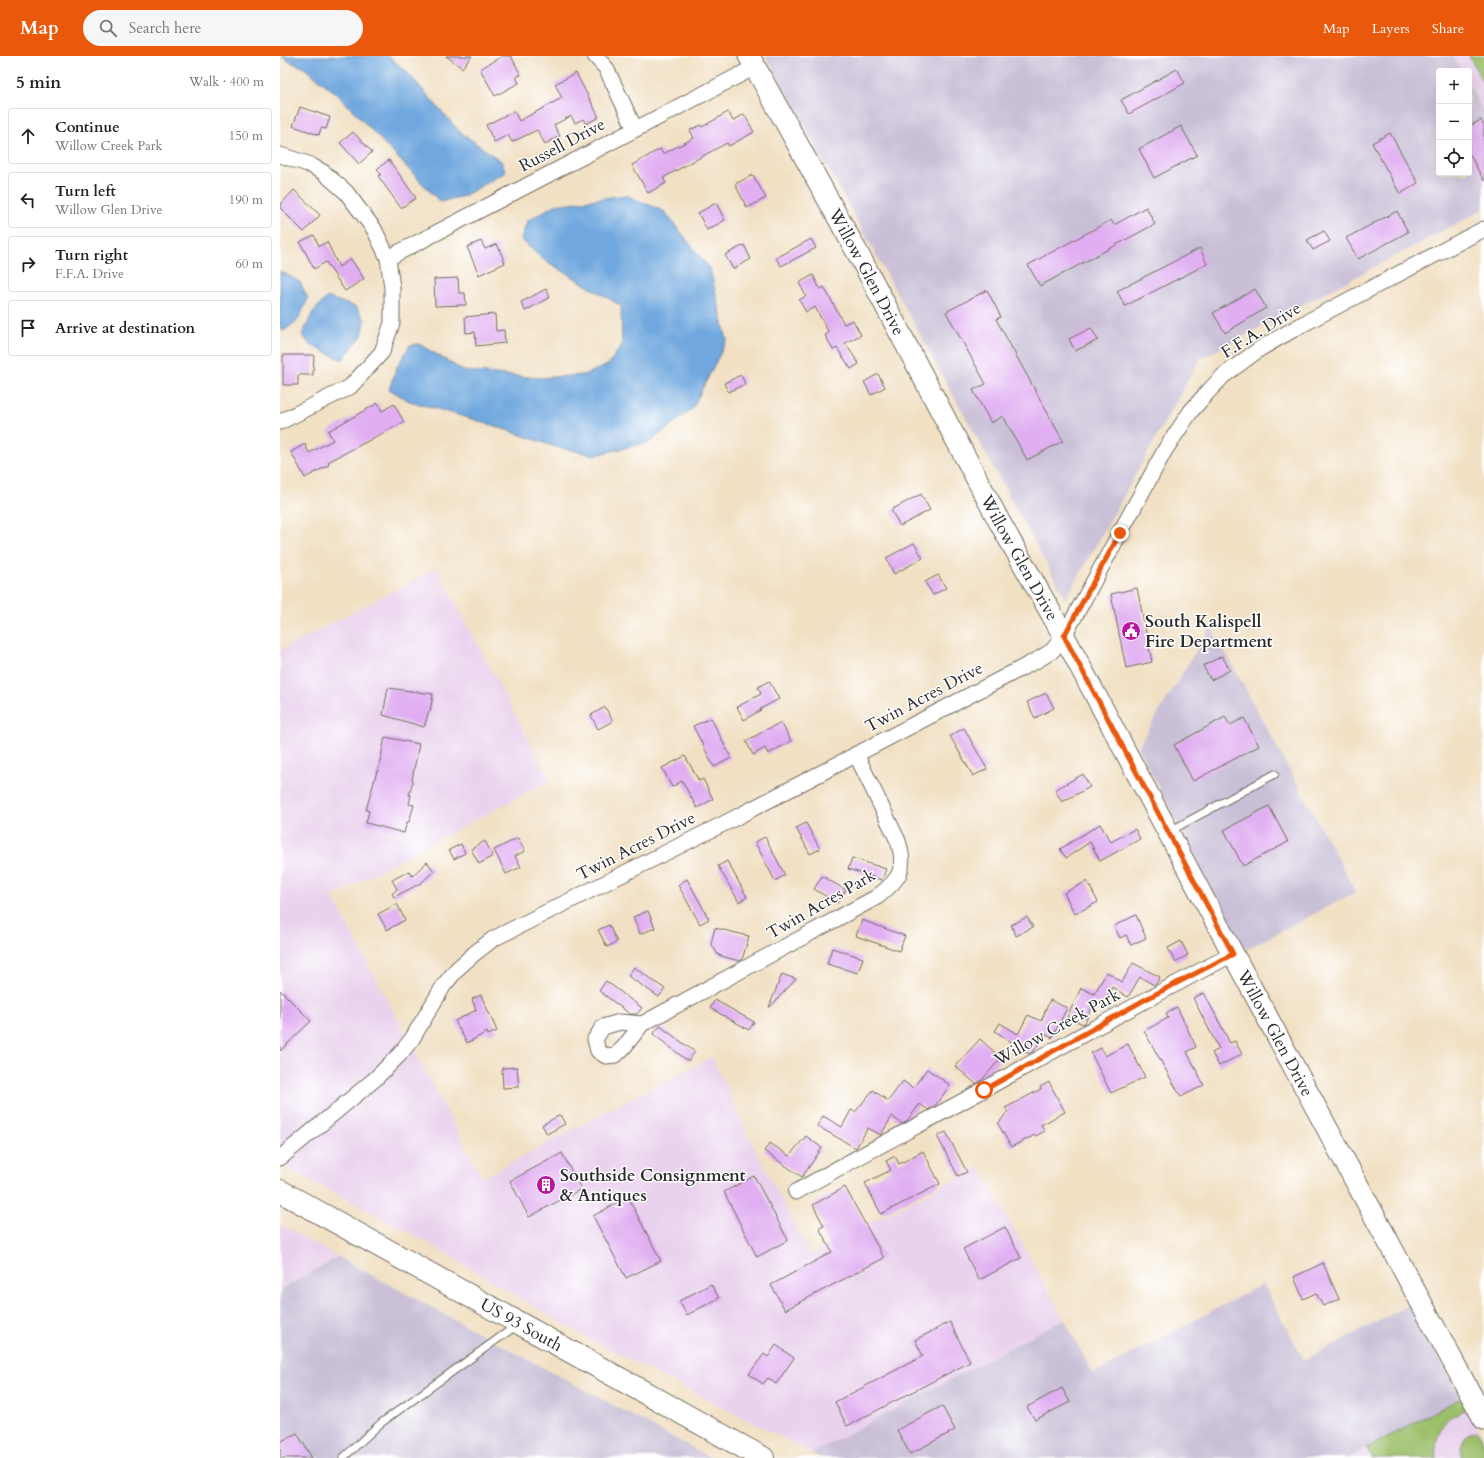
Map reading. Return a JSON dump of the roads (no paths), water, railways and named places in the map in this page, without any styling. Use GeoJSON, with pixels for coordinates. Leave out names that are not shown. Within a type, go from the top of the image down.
{"type":"FeatureCollection","features":[{"type":"Feature","properties":{"kind":"main road","name":"Willow Glen Drive"},"geometry":{"type":"LineString","coordinates":[[752,61],[858,255],[999,521],[1064,636],[1233,954],[1479,1395],[1484,1418]]}},
{"type":"Feature","properties":{"kind":"main road","name":"US 93 South"},"geometry":{"type":"LineString","coordinates":[[280,1191],[762,1458]]}},
{"type":"Feature","properties":{"kind":"street"},"geometry":{"type":"LineString","coordinates":[[595,56],[606,68],[635,129]]}},
{"type":"Feature","properties":{"kind":"street","name":"Russell Drive"},"geometry":{"type":"LineString","coordinates":[[388,258],[635,129],[752,61]]}},
{"type":"Feature","properties":{"kind":"street"},"geometry":{"type":"LineString","coordinates":[[280,155],[308,164],[323,172],[346,192],[374,229],[388,258],[392,288],[392,323],[382,352],[350,387],[280,422]]}},
{"type":"Feature","properties":{"kind":"street","name":"F.F.A. Drive"},"geometry":{"type":"LineString","coordinates":[[1064,636],[1165,450],[1191,411],[1206,393],[1224,376],[1262,348],[1484,229]]}},
{"type":"Feature","properties":{"kind":"street","name":"Twin Acres Drive"},"geometry":{"type":"LineString","coordinates":[[280,1158],[375,1079],[400,1054],[412,1039],[444,985],[458,968],[493,939],[717,827],[1039,659],[1052,651],[1064,636]]}},
{"type":"Feature","properties":{"kind":"street","name":"Twin Acres Park"},"geometry":{"type":"LineString","coordinates":[[642,1024],[877,897],[896,880],[902,866],[900,846],[856,754]]}},
{"type":"Feature","properties":{"kind":"street","name":"Willow Creek Park"},"geometry":{"type":"LineString","coordinates":[[796,1192],[984,1090],[1146,999],[1233,954]]}},
{"type":"Feature","properties":{"kind":"lane"},"geometry":{"type":"LineString","coordinates":[[1168,832],[1275,774]]}},
{"type":"Feature","properties":{"kind":"lane"},"geometry":{"type":"LineString","coordinates":[[343,1458],[380,1422],[520,1323]]}},
{"type":"Feature","properties":{"kind":"water"},"geometry":{"type":"Polygon","coordinates":[[[281,56],[388,56],[407,72],[459,131],[501,161],[506,172],[464,196],[440,202],[337,94],[303,67],[290,62],[281,56]]]}},
{"type":"Feature","properties":{"kind":"water"},"geometry":{"type":"Polygon","coordinates":[[[625,195],[664,211],[710,269],[727,340],[692,409],[650,442],[595,455],[556,447],[486,423],[409,401],[389,389],[397,367],[410,345],[419,344],[464,371],[539,378],[583,375],[608,365],[622,345],[621,306],[541,258],[521,239],[527,221],[555,205],[625,195]]]}},
{"type":"Feature","properties":{"kind":"water"},"geometry":{"type":"Polygon","coordinates":[[[280,271],[300,282],[308,299],[298,320],[284,331],[280,330],[280,271]]]}},
{"type":"Feature","properties":{"kind":"water"},"geometry":{"type":"Polygon","coordinates":[[[327,297],[356,307],[365,320],[362,336],[342,360],[310,345],[302,335],[313,312],[327,297]]]}},
{"type":"Feature","properties":{"kind":"place","name":"South Kalispell Fire Department"},"geometry":{"type":"Point","coordinates":[1131,631]}},
{"type":"Feature","properties":{"kind":"place","name":"Southside Consignment & Antiques"},"geometry":{"type":"Point","coordinates":[546,1185]}}]}
